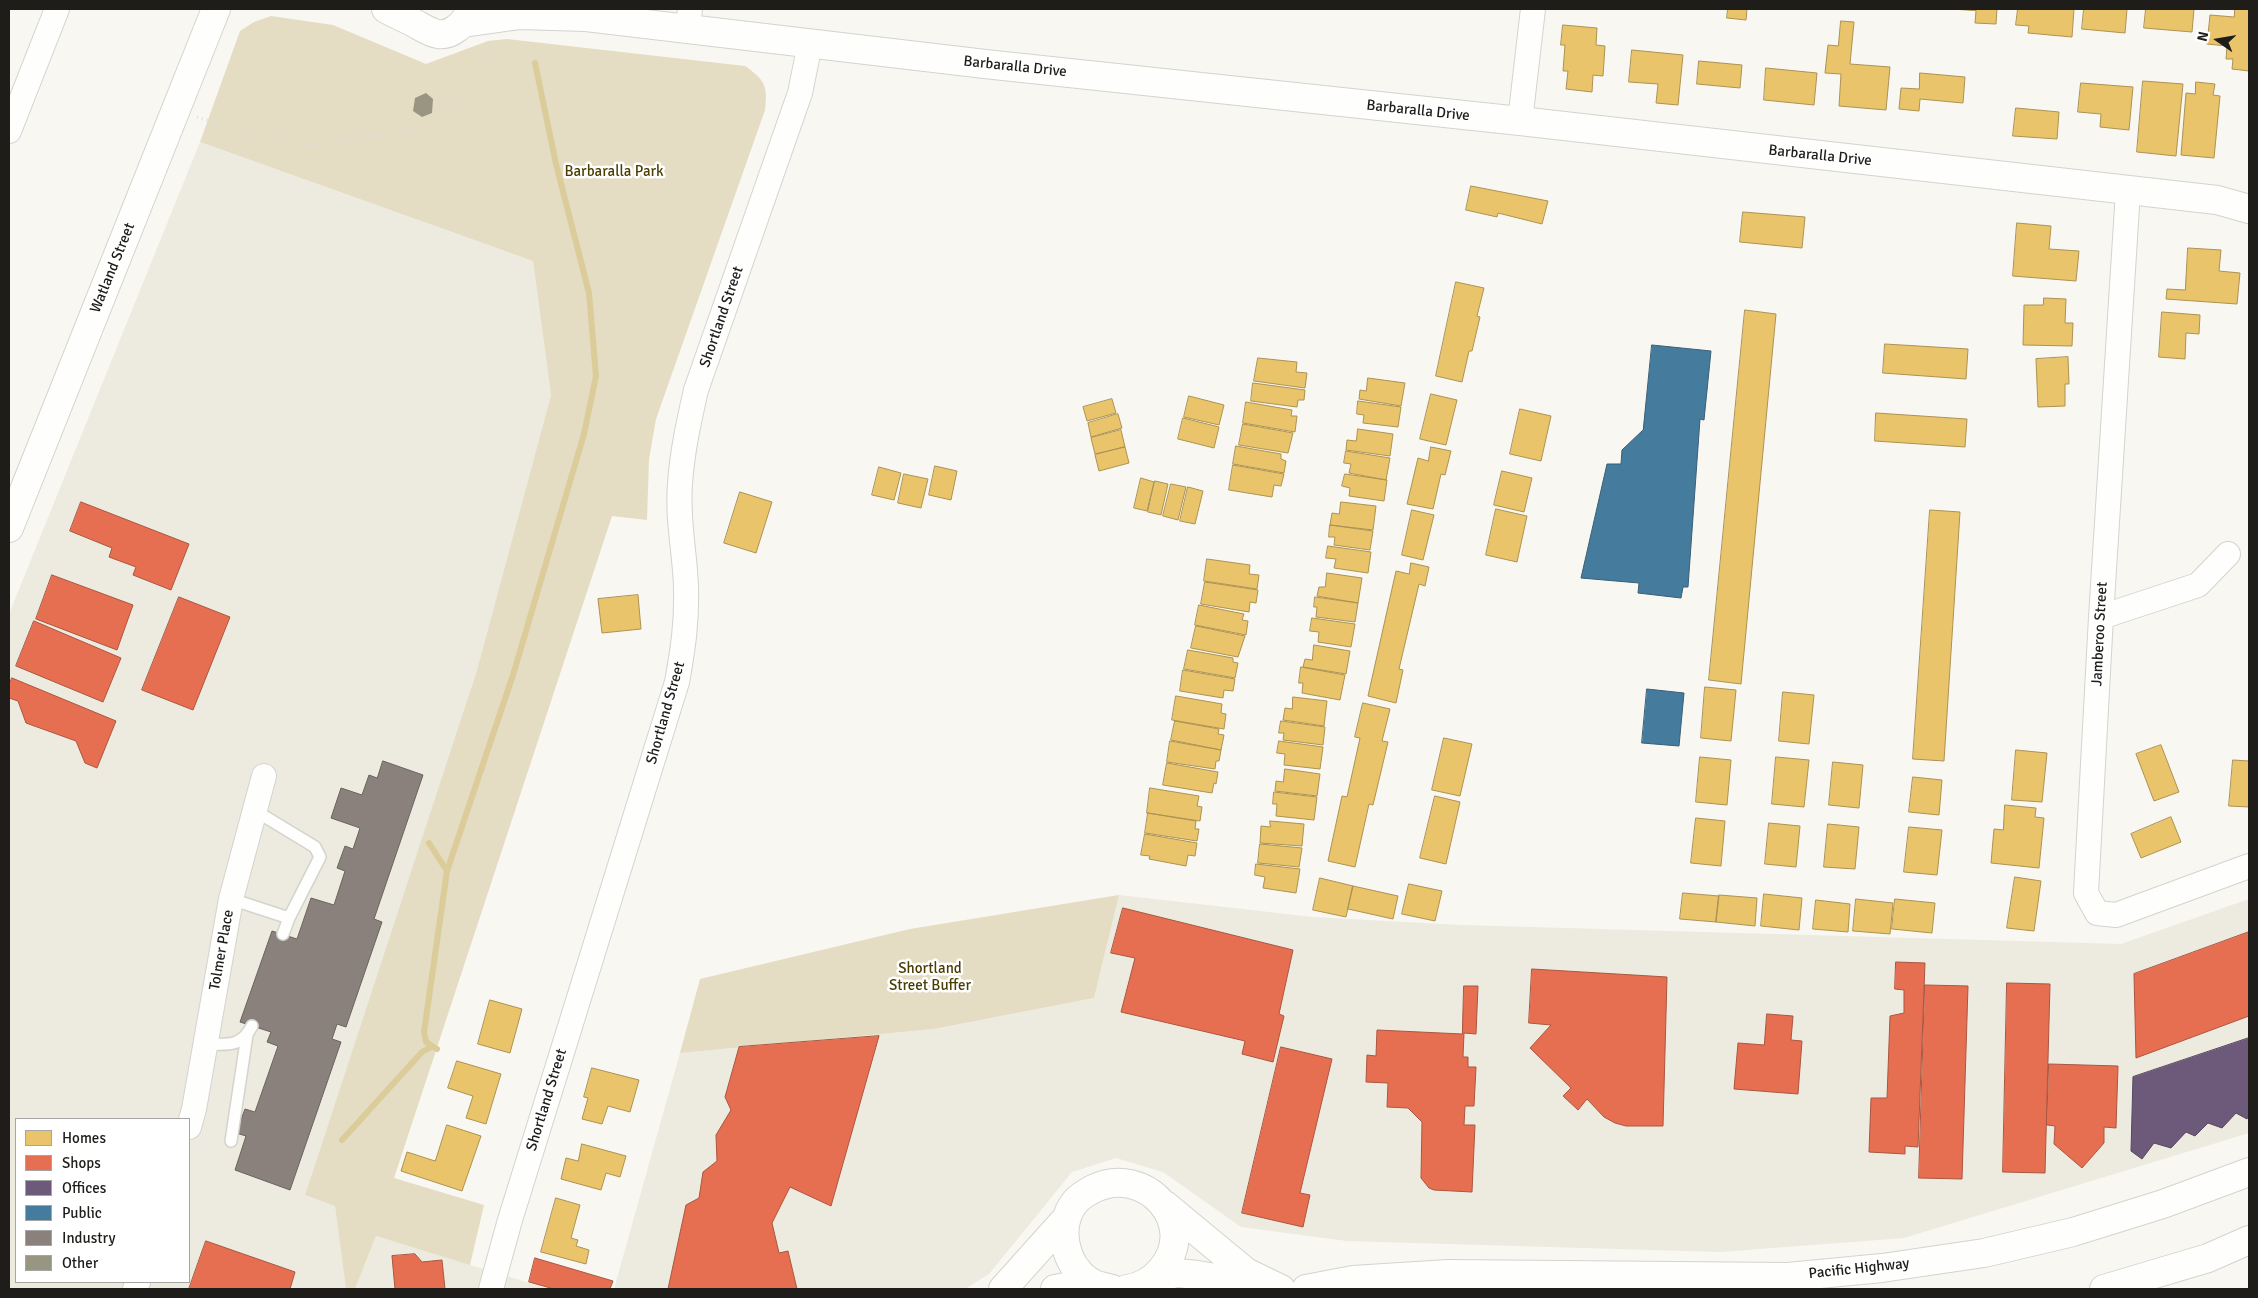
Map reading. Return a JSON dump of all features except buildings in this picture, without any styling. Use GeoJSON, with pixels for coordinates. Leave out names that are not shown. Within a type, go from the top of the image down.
{"type":"FeatureCollection","features":[{"type":"Feature","properties":{"kind":"main road","name":"Watland Street"},"geometry":{"type":"LineString","coordinates":[[9,528],[216,9]]}},
{"type":"Feature","properties":{"kind":"main road","name":"Barbaralla Drive"},"geometry":{"type":"LineString","coordinates":[[386,9],[413,17],[425,31],[435,35],[450,32],[466,16],[520,15],[689,19],[810,44],[1520,121],[2128,192],[2217,200],[2249,209]]}},
{"type":"Feature","properties":{"kind":"main road","name":"Barbaralla Drive"},"geometry":{"type":"LineString","coordinates":[[546,9],[586,17]]}},
{"type":"Feature","properties":{"kind":"main road","name":"Pacific Highway"},"geometry":{"type":"LineString","coordinates":[[1306,1289],[1353,1280],[1448,1274],[1788,1276],[1882,1268],[1984,1253],[2073,1232],[2163,1204],[2249,1172]]}},
{"type":"Feature","properties":{"kind":"main road"},"geometry":{"type":"LineString","coordinates":[[1003,1289],[1064,1221],[1082,1195],[1105,1183],[1123,1181],[1149,1189],[1165,1205],[1246,1272],[1281,1289]]}},
{"type":"Feature","properties":{"kind":"main road"},"geometry":{"type":"LineString","coordinates":[[1154,1278],[1167,1262],[1174,1239],[1172,1220],[1165,1205]]}},
{"type":"Feature","properties":{"kind":"main road"},"geometry":{"type":"LineString","coordinates":[[1064,1221],[1063,1237],[1075,1267],[1101,1286]]}},
{"type":"Feature","properties":{"kind":"main road"},"geometry":{"type":"LineString","coordinates":[[2104,1289],[2208,1258],[2249,1240]]}},
{"type":"Feature","properties":{"kind":"main road"},"geometry":{"type":"LineString","coordinates":[[1127,1289],[1136,1288],[1154,1278],[1177,1273],[1281,1289]]}},
{"type":"Feature","properties":{"kind":"main road"},"geometry":{"type":"LineString","coordinates":[[1055,1289],[1101,1286]]}},
{"type":"Feature","properties":{"kind":"street"},"geometry":{"type":"LineString","coordinates":[[9,131],[56,9]]}},
{"type":"Feature","properties":{"kind":"street"},"geometry":{"type":"LineString","coordinates":[[1520,121],[1533,9]]}},
{"type":"Feature","properties":{"kind":"street","name":"Shortland Street"},"geometry":{"type":"LineString","coordinates":[[492,1289],[513,1210],[677,682],[686,632],[686,586],[680,532],[680,485],[686,435],[696,390],[800,93],[810,44]]}},
{"type":"Feature","properties":{"kind":"street","name":"Jamberoo Street"},"geometry":{"type":"LineString","coordinates":[[2128,192],[2086,892],[2097,913],[2116,915],[2249,866]]}},
{"type":"Feature","properties":{"kind":"street"},"geometry":{"type":"LineString","coordinates":[[2101,618],[2198,585],[2228,554]]}},
{"type":"Feature","properties":{"kind":"street","name":"Tolmer Place"},"geometry":{"type":"LineString","coordinates":[[190,1123],[231,899],[264,776]]}},
{"type":"Feature","properties":{"kind":"lane"},"geometry":{"type":"LineString","coordinates":[[254,810],[315,847],[320,857],[289,918],[283,934]]}},
{"type":"Feature","properties":{"kind":"lane"},"geometry":{"type":"LineString","coordinates":[[231,899],[289,918]]}},
{"type":"Feature","properties":{"kind":"lane"},"geometry":{"type":"LineString","coordinates":[[205,1044],[235,1044],[250,1030],[231,1141]]}},
{"type":"Feature","properties":{"kind":"path"},"geometry":{"type":"LineString","coordinates":[[196,117],[255,135],[312,146],[420,128],[453,100],[479,73],[495,40]]}},
{"type":"Feature","properties":{"kind":"shaded area"},"geometry":{"type":"Polygon","coordinates":[[[200,142],[533,261],[551,395],[477,670],[305,1195],[335,1206],[346,1289],[9,1289],[9,614],[200,142]]]}},
{"type":"Feature","properties":{"kind":"shaded area"},"geometry":{"type":"Polygon","coordinates":[[[1119,895],[1313,917],[1461,925],[2121,944],[2249,899],[2249,1133],[1904,1238],[1720,1252],[1347,1241],[1241,1227],[1163,1172],[1116,1158],[1072,1172],[989,1274],[965,1289],[614,1289],[680,1053],[934,1029],[1094,998],[1119,895]]]}},
{"type":"Feature","properties":{"kind":"shaded area"},"geometry":{"type":"Polygon","coordinates":[[[376,1236],[549,1289],[355,1289],[376,1236]]]}},
{"type":"Feature","properties":{"kind":"green space","name":"Barbaralla Park"},"geometry":{"type":"Polygon","coordinates":[[[271,16],[333,25],[426,64],[488,41],[507,39],[745,66],[757,75],[764,84],[766,95],[765,110],[656,419],[649,459],[647,520],[612,516],[394,1178],[484,1205],[470,1265],[376,1236],[355,1289],[346,1289],[335,1206],[305,1195],[477,670],[551,395],[533,261],[200,142],[240,31],[254,22],[271,16]]]}},
{"type":"Feature","properties":{"kind":"green space","name":"Shortland Street Buffer"},"geometry":{"type":"Polygon","coordinates":[[[1119,895],[1094,998],[934,1029],[680,1053],[700,979],[910,929],[1119,895]]]}},
{"type":"Feature","properties":{"kind":"waterway"},"geometry":{"type":"LineString","coordinates":[[437,1049],[426,1042],[424,1032],[447,871],[513,675],[584,434],[596,376],[589,293],[556,164],[535,63]]}},
{"type":"Feature","properties":{"kind":"waterway"},"geometry":{"type":"LineString","coordinates":[[429,843],[447,871]]}},
{"type":"Feature","properties":{"kind":"waterway"},"geometry":{"type":"LineString","coordinates":[[342,1140],[422,1052],[431,1047]]}}]}
